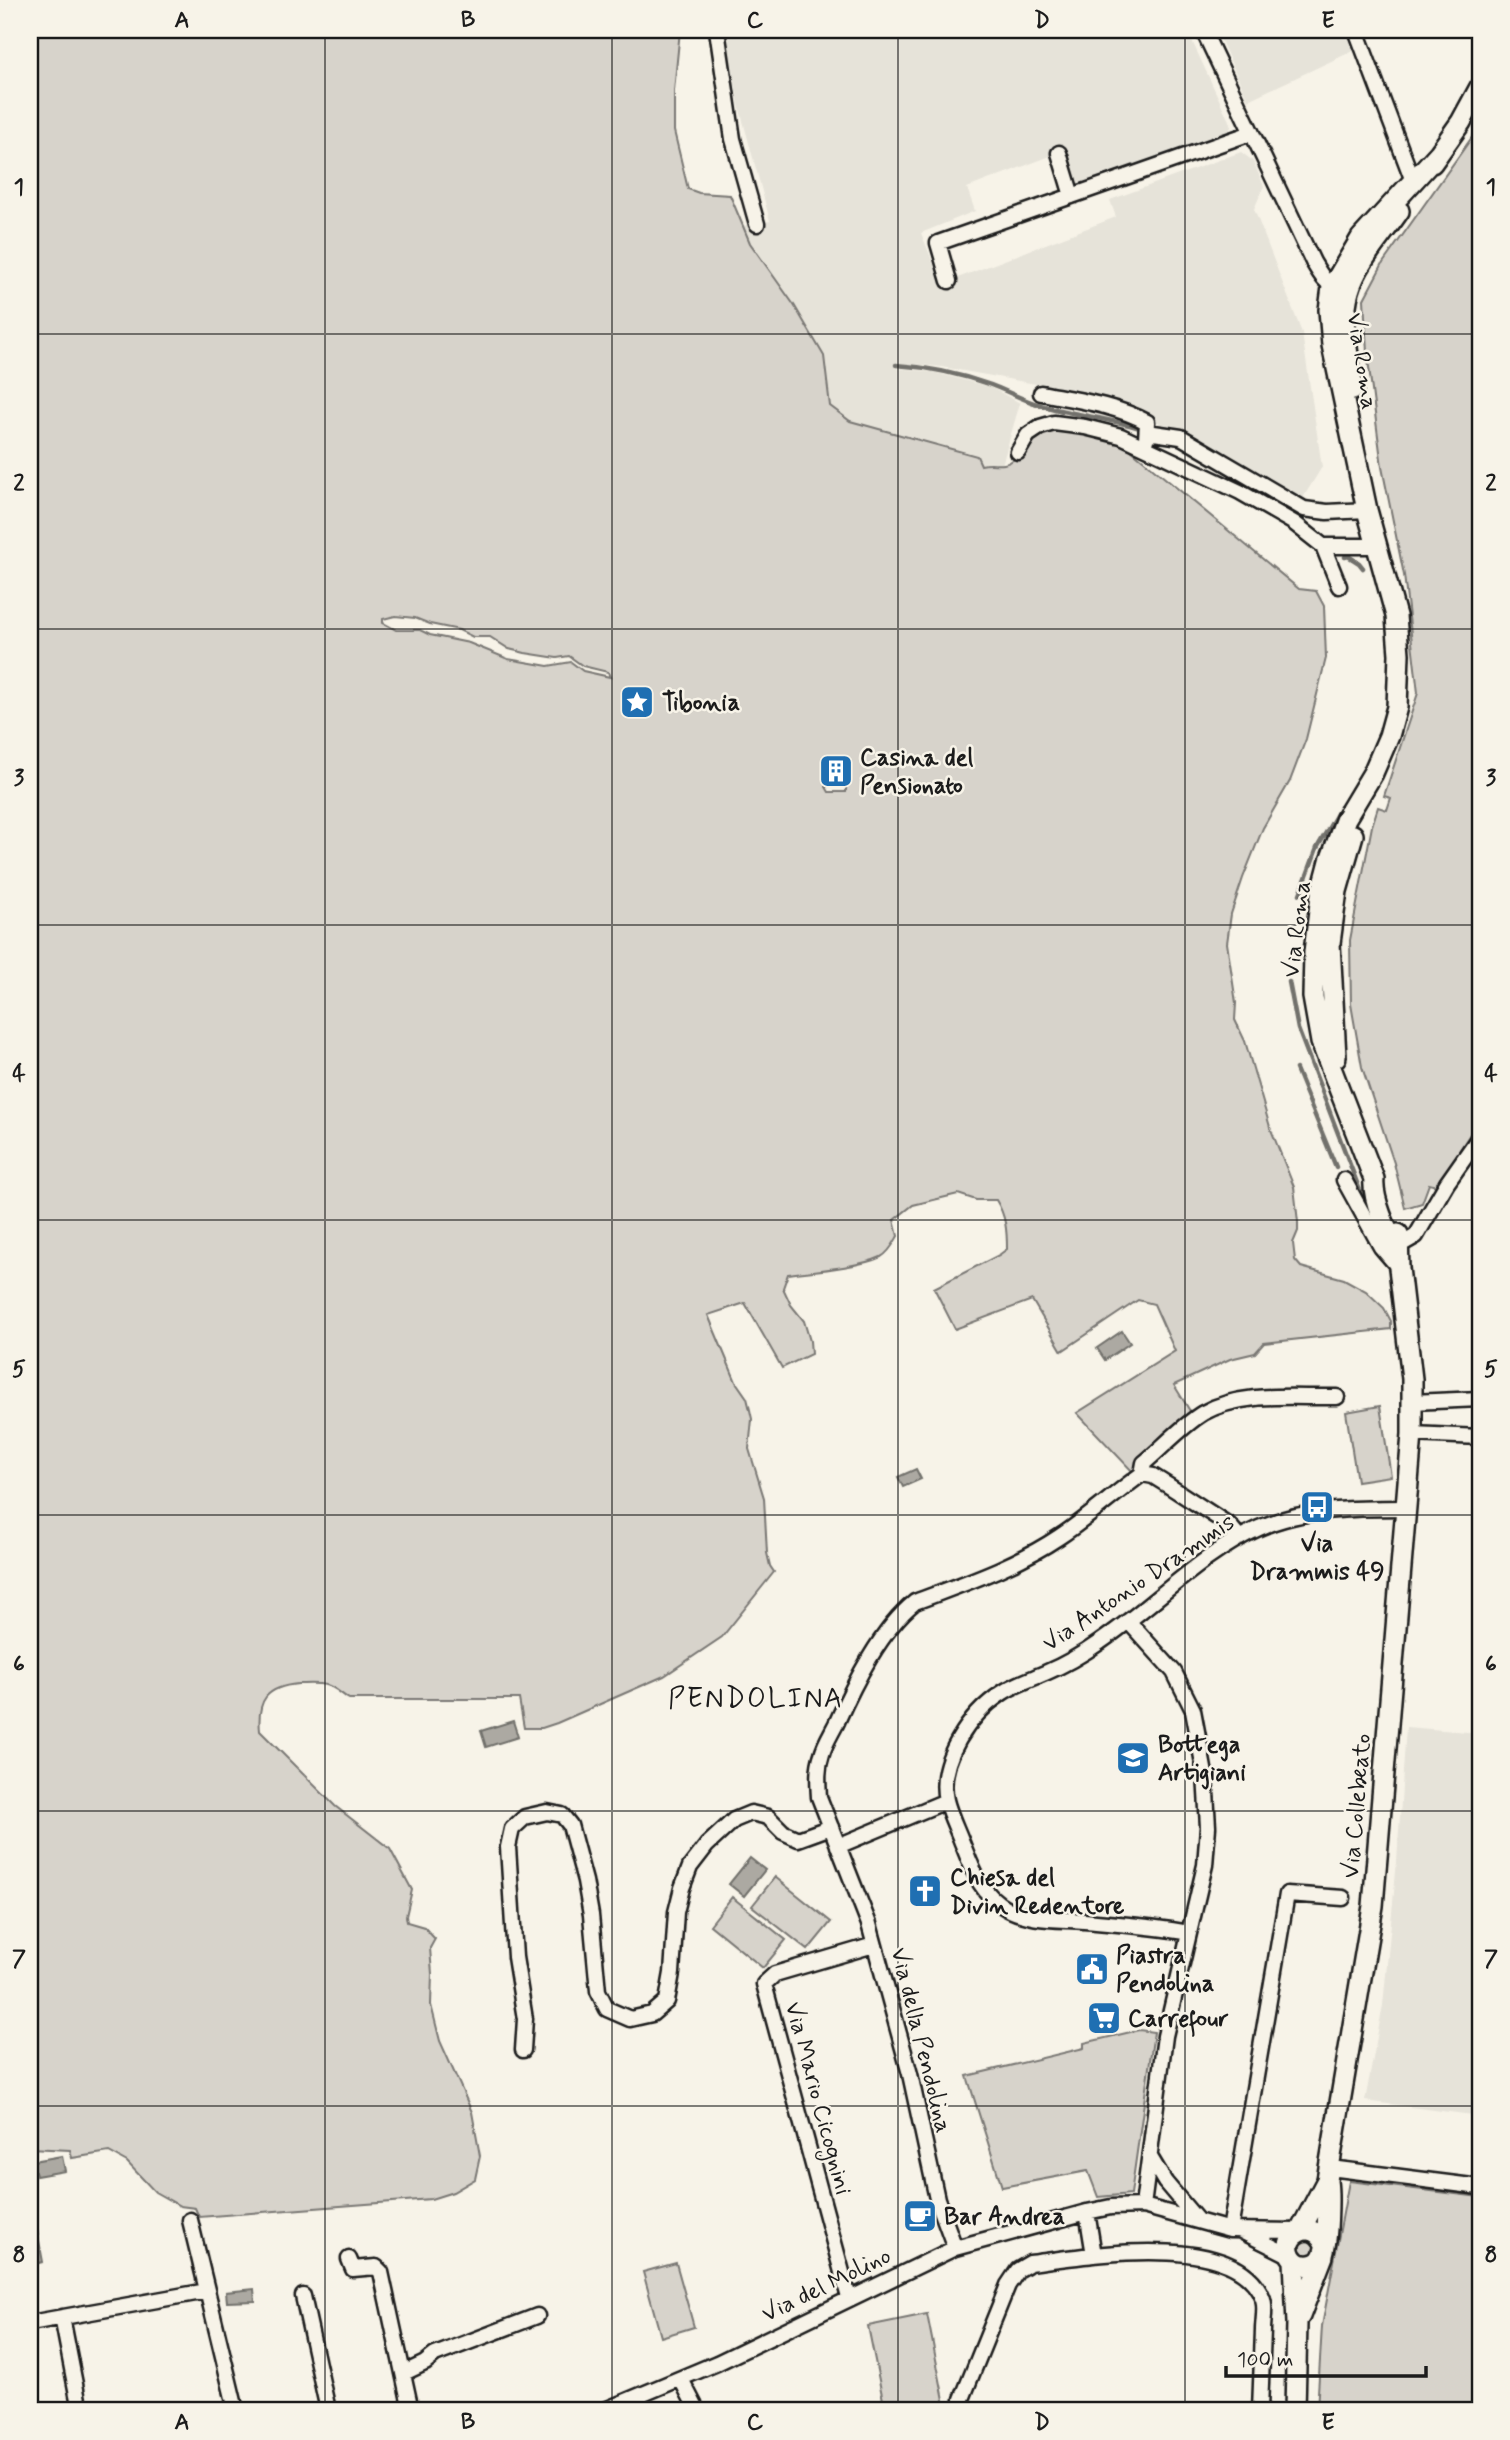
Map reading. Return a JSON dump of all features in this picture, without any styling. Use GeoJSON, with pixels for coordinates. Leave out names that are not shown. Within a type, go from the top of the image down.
{"type":"FeatureCollection","features":[{"type":"Feature","properties":{"kind":"street"},"geometry":{"type":"LineString","coordinates":[[717,30],[733,139],[757,224]]}},
{"type":"Feature","properties":{"kind":"street"},"geometry":{"type":"LineString","coordinates":[[1203,30],[1313,262],[1321,276],[1340,289]]}},
{"type":"Feature","properties":{"kind":"street"},"geometry":{"type":"LineString","coordinates":[[1356,30],[1413,181]]}},
{"type":"Feature","properties":{"kind":"street","name":"Via Roma"},"geometry":{"type":"LineString","coordinates":[[1340,289],[1362,265],[1440,153],[1480,87]]}},
{"type":"Feature","properties":{"kind":"street"},"geometry":{"type":"LineString","coordinates":[[948,281],[938,243],[1251,133]]}},
{"type":"Feature","properties":{"kind":"street"},"geometry":{"type":"LineString","coordinates":[[1059,153],[1072,196]]}},
{"type":"Feature","properties":{"kind":"street","name":"Via Roma"},"geometry":{"type":"LineString","coordinates":[[1397,1247],[1390,1237],[1373,1189],[1374,1179],[1341,1096],[1334,1044],[1330,943],[1337,891],[1373,773],[1389,736],[1397,707],[1400,678],[1396,616],[1367,510],[1332,345],[1329,310],[1361,238],[1440,153]]}},
{"type":"Feature","properties":{"kind":"street"},"geometry":{"type":"LineString","coordinates":[[1041,393],[1089,402],[1136,416],[1147,422],[1146,439]]}},
{"type":"Feature","properties":{"kind":"street"},"geometry":{"type":"LineString","coordinates":[[1018,452],[1028,435],[1040,427],[1054,423],[1146,439],[1181,437],[1304,509],[1327,512],[1367,510]]}},
{"type":"Feature","properties":{"kind":"street"},"geometry":{"type":"LineString","coordinates":[[1146,439],[1294,523],[1322,546],[1339,586]]}},
{"type":"Feature","properties":{"kind":"street"},"geometry":{"type":"LineString","coordinates":[[1322,546],[1376,546]]}},
{"type":"Feature","properties":{"kind":"street"},"geometry":{"type":"LineString","coordinates":[[1397,1247],[1416,1236],[1447,1183],[1479,1141]]}},
{"type":"Feature","properties":{"kind":"street"},"geometry":{"type":"LineString","coordinates":[[1343,1180],[1381,1247],[1399,1268]]}},
{"type":"Feature","properties":{"kind":"street","name":"Via Collebeato"},"geometry":{"type":"LineString","coordinates":[[1297,2323],[1324,2248],[1329,2195],[1328,2174],[1373,1906],[1412,1434],[1412,1379],[1397,1247]]}},
{"type":"Feature","properties":{"kind":"street","name":"Via della Pendolina"},"geometry":{"type":"LineString","coordinates":[[955,2248],[937,2199],[911,2074],[869,1924],[819,1797],[817,1776],[822,1752],[850,1693],[887,1630],[915,1602],[997,1572],[1060,1536],[1142,1474],[1144,1463],[1201,1414],[1228,1403],[1252,1399],[1337,1396]]}},
{"type":"Feature","properties":{"kind":"street"},"geometry":{"type":"LineString","coordinates":[[1412,1402],[1480,1399]]}},
{"type":"Feature","properties":{"kind":"street"},"geometry":{"type":"LineString","coordinates":[[1412,1434],[1480,1437]]}},
{"type":"Feature","properties":{"kind":"street"},"geometry":{"type":"LineString","coordinates":[[1142,1474],[1153,1476],[1229,1525],[1240,1538]]}},
{"type":"Feature","properties":{"kind":"street","name":"Via Antonio Drammis"},"geometry":{"type":"LineString","coordinates":[[1189,1933],[1157,1926],[1037,1917],[1010,1910],[993,1901],[978,1883],[946,1801],[944,1781],[951,1755],[985,1706],[1003,1692],[1100,1643],[1198,1567],[1260,1527],[1324,1511],[1405,1508]]}},
{"type":"Feature","properties":{"kind":"street"},"geometry":{"type":"LineString","coordinates":[[1128,1621],[1174,1672],[1193,1710],[1205,1774],[1209,1827],[1205,1865],[1166,2036],[1143,2206]]}},
{"type":"Feature","properties":{"kind":"street"},"geometry":{"type":"LineString","coordinates":[[838,1846],[946,1801]]}},
{"type":"Feature","properties":{"kind":"street"},"geometry":{"type":"LineString","coordinates":[[523,2050],[524,2019],[515,1957],[508,1847],[512,1829],[525,1817],[547,1812],[562,1815],[570,1825],[591,1915],[598,1991],[607,2009],[630,2020],[652,2014],[667,2001],[672,1973],[676,1912],[682,1888],[690,1867],[707,1845],[734,1820],[751,1812],[768,1817],[783,1832],[798,1839],[831,1828]]}},
{"type":"Feature","properties":{"kind":"street"},"geometry":{"type":"LineString","coordinates":[[1233,2229],[1287,1894],[1343,1898]]}},
{"type":"Feature","properties":{"kind":"street","name":"Via Mario Cicognini"},"geometry":{"type":"LineString","coordinates":[[849,2298],[764,1984],[775,1974],[874,1945]]}},
{"type":"Feature","properties":{"kind":"street"},"geometry":{"type":"LineString","coordinates":[[1150,2157],[1165,2182],[1198,2221]]}},
{"type":"Feature","properties":{"kind":"street"},"geometry":{"type":"LineString","coordinates":[[1328,2174],[1480,2187]]}},
{"type":"Feature","properties":{"kind":"street","name":"Via Collebeato"},"geometry":{"type":"LineString","coordinates":[[1300,2231],[1328,2174]]}},
{"type":"Feature","properties":{"kind":"street","name":"Via del Molino"},"geometry":{"type":"LineString","coordinates":[[605,2410],[681,2379],[955,2248],[1087,2212],[1111,2207],[1143,2206],[1233,2229],[1300,2231]]}},
{"type":"Feature","properties":{"kind":"street"},"geometry":{"type":"LineString","coordinates":[[1087,2212],[1094,2255]]}},
{"type":"Feature","properties":{"kind":"street"},"geometry":{"type":"LineString","coordinates":[[190,2220],[236,2410]]}},
{"type":"Feature","properties":{"kind":"street","name":"Via del Molino"},"geometry":{"type":"LineString","coordinates":[[1233,2229],[1293,2258]]}},
{"type":"Feature","properties":{"kind":"street"},"geometry":{"type":"LineString","coordinates":[[1306,2230],[1317,2232],[1324,2248],[1317,2263],[1299,2264],[1293,2258],[1289,2244],[1295,2234],[1306,2230]]}},
{"type":"Feature","properties":{"kind":"street"},"geometry":{"type":"LineString","coordinates":[[962,2410],[962,2399],[1009,2285],[1018,2270],[1030,2263],[1149,2250],[1191,2254],[1238,2268],[1253,2281],[1264,2300],[1261,2410]]}},
{"type":"Feature","properties":{"kind":"street","name":"Via Collebeato"},"geometry":{"type":"LineString","coordinates":[[1293,2258],[1297,2323],[1295,2410]]}},
{"type":"Feature","properties":{"kind":"street"},"geometry":{"type":"LineString","coordinates":[[349,2259],[353,2269],[376,2267],[381,2272],[411,2410]]}},
{"type":"Feature","properties":{"kind":"street"},"geometry":{"type":"LineString","coordinates":[[32,2319],[62,2317],[207,2291]]}},
{"type":"Feature","properties":{"kind":"street"},"geometry":{"type":"LineString","coordinates":[[303,2296],[328,2410]]}},
{"type":"Feature","properties":{"kind":"street"},"geometry":{"type":"LineString","coordinates":[[404,2373],[435,2355],[537,2316]]}},
{"type":"Feature","properties":{"kind":"street"},"geometry":{"type":"LineString","coordinates":[[62,2317],[80,2410]]}},
{"type":"Feature","properties":{"kind":"street"},"geometry":{"type":"LineString","coordinates":[[681,2379],[697,2410]]}},
{"type":"Feature","properties":{"kind":"shaded area"},"geometry":{"type":"Polygon","coordinates":[[[30,30],[680,30],[674,91],[674,131],[688,189],[699,193],[730,195],[750,243],[794,305],[824,356],[830,406],[850,421],[977,456],[981,465],[1011,461],[1047,428],[1109,438],[1125,445],[1299,589],[1316,591],[1324,606],[1326,658],[1306,739],[1290,781],[1263,828],[1243,878],[1231,914],[1227,943],[1236,1003],[1235,1020],[1245,1041],[1270,1127],[1294,1187],[1298,1222],[1293,1243],[1295,1260],[1301,1267],[1344,1279],[1366,1291],[1384,1308],[1391,1321],[1391,1329],[1264,1343],[1255,1353],[1230,1359],[1174,1385],[1198,1424],[1132,1471],[1077,1413],[1175,1351],[1154,1304],[1138,1300],[1062,1351],[1032,1300],[955,1329],[934,1288],[1007,1249],[1005,1224],[996,1200],[976,1200],[958,1194],[913,1205],[894,1220],[898,1236],[881,1257],[848,1266],[788,1274],[783,1288],[791,1305],[804,1321],[811,1354],[782,1368],[745,1303],[708,1315],[736,1382],[747,1398],[752,1419],[749,1449],[764,1498],[767,1553],[774,1572],[722,1637],[664,1676],[542,1728],[524,1728],[519,1699],[349,1699],[326,1685],[298,1684],[278,1688],[262,1703],[260,1731],[335,1806],[390,1849],[412,1890],[407,1922],[424,1927],[435,1939],[430,1948],[431,2005],[440,2041],[472,2112],[480,2156],[475,2179],[453,2192],[431,2199],[199,2217],[195,2208],[180,2206],[155,2192],[127,2162],[109,2152],[72,2158],[70,2150],[30,2148],[30,30]],[[395,616],[383,619],[383,623],[396,630],[420,630],[430,635],[469,643],[508,659],[548,666],[571,662],[583,671],[610,677],[608,672],[583,666],[569,656],[557,658],[525,653],[509,649],[490,637],[473,637],[459,630],[415,618],[395,616]],[[846,776],[842,777],[842,784],[830,785],[830,777],[826,777],[829,792],[846,792],[846,776]]]}},
{"type":"Feature","properties":{"kind":"shaded area"},"geometry":{"type":"Polygon","coordinates":[[[728,30],[1187,30],[1230,123],[1231,127],[1226,136],[1080,189],[1066,150],[967,188],[975,211],[921,233],[942,284],[1116,217],[1110,200],[1241,152],[1253,161],[1264,186],[1254,209],[1302,333],[1322,467],[1301,501],[1205,443],[1175,432],[1142,413],[1095,397],[1041,385],[942,367],[896,363],[895,368],[933,372],[990,387],[1020,403],[1002,465],[981,465],[977,456],[850,421],[830,406],[824,356],[794,305],[750,243],[742,226],[770,221],[739,106],[728,30]]]}},
{"type":"Feature","properties":{"kind":"shaded area"},"geometry":{"type":"Polygon","coordinates":[[[1216,30],[1350,30],[1357,49],[1248,100],[1216,30]]]}},
{"type":"Feature","properties":{"kind":"shaded area"},"geometry":{"type":"Polygon","coordinates":[[[1480,126],[1480,1118],[1437,1186],[1429,1184],[1422,1203],[1405,1208],[1394,1163],[1362,1067],[1351,1004],[1350,940],[1372,826],[1378,807],[1387,810],[1391,798],[1384,796],[1418,693],[1404,575],[1382,467],[1367,352],[1364,299],[1383,263],[1480,126]]]}},
{"type":"Feature","properties":{"kind":"shaded area"},"geometry":{"type":"Polygon","coordinates":[[[1122,1331],[1130,1343],[1105,1360],[1097,1348],[1122,1331]]]}},
{"type":"Feature","properties":{"kind":"shaded area"},"geometry":{"type":"Polygon","coordinates":[[[1380,1406],[1391,1476],[1357,1481],[1346,1412],[1380,1406]]]}},
{"type":"Feature","properties":{"kind":"shaded area"},"geometry":{"type":"Polygon","coordinates":[[[916,1469],[921,1479],[903,1487],[898,1477],[916,1469]]]}},
{"type":"Feature","properties":{"kind":"shaded area"},"geometry":{"type":"Polygon","coordinates":[[[513,1721],[518,1737],[486,1747],[481,1731],[513,1721]]]}},
{"type":"Feature","properties":{"kind":"shaded area"},"geometry":{"type":"Polygon","coordinates":[[[1406,1727],[1480,1733],[1480,2116],[1365,2101],[1383,2005],[1406,1727]]]}},
{"type":"Feature","properties":{"kind":"shaded area"},"geometry":{"type":"Polygon","coordinates":[[[750,1858],[765,1870],[744,1896],[729,1884],[750,1858]]]}},
{"type":"Feature","properties":{"kind":"shaded area"},"geometry":{"type":"Polygon","coordinates":[[[775,1877],[831,1922],[808,1950],[752,1906],[775,1877]]]}},
{"type":"Feature","properties":{"kind":"shaded area"},"geometry":{"type":"Polygon","coordinates":[[[732,1897],[786,1940],[763,1968],[710,1925],[732,1897]]]}},
{"type":"Feature","properties":{"kind":"shaded area"},"geometry":{"type":"Polygon","coordinates":[[[1139,2030],[1154,2032],[1131,2194],[1098,2197],[1088,2171],[1002,2187],[967,2076],[1084,2048],[1084,2043],[1139,2030]]]}},
{"type":"Feature","properties":{"kind":"shaded area"},"geometry":{"type":"Polygon","coordinates":[[[62,2156],[65,2171],[36,2176],[33,2161],[62,2156]]]}},
{"type":"Feature","properties":{"kind":"shaded area"},"geometry":{"type":"Polygon","coordinates":[[[1349,2181],[1480,2197],[1480,2410],[1317,2410],[1322,2326],[1349,2181]]]}},
{"type":"Feature","properties":{"kind":"shaded area"},"geometry":{"type":"Polygon","coordinates":[[[37,2230],[43,2262],[30,2265],[30,2231],[37,2230]]]}},
{"type":"Feature","properties":{"kind":"shaded area"},"geometry":{"type":"Polygon","coordinates":[[[1299,2239],[1316,2241],[1314,2256],[1300,2256],[1297,2242],[1299,2239]]]}},
{"type":"Feature","properties":{"kind":"shaded area"},"geometry":{"type":"Polygon","coordinates":[[[676,2263],[694,2327],[661,2337],[643,2272],[676,2263]]]}},
{"type":"Feature","properties":{"kind":"shaded area"},"geometry":{"type":"Polygon","coordinates":[[[254,2289],[255,2301],[227,2302],[226,2292],[254,2289]]]}},
{"type":"Feature","properties":{"kind":"shaded area"},"geometry":{"type":"Polygon","coordinates":[[[927,2314],[946,2410],[885,2410],[868,2326],[927,2314]]]}},
{"type":"Feature","properties":{"kind":"waterway"},"geometry":{"type":"LineString","coordinates":[[896,365],[956,374],[1040,405],[1140,428]]}},
{"type":"Feature","properties":{"kind":"waterway"},"geometry":{"type":"LineString","coordinates":[[1302,519],[1319,535]]}},
{"type":"Feature","properties":{"kind":"waterway"},"geometry":{"type":"LineString","coordinates":[[1345,557],[1348,556],[1363,568]]}},
{"type":"Feature","properties":{"kind":"waterway"},"geometry":{"type":"LineString","coordinates":[[1300,894],[1317,848],[1341,807]]}},
{"type":"Feature","properties":{"kind":"waterway"},"geometry":{"type":"LineString","coordinates":[[1289,982],[1298,1029],[1367,1209]]}},
{"type":"Feature","properties":{"kind":"waterway"},"geometry":{"type":"LineString","coordinates":[[1296,1069],[1336,1167]]}},
{"type":"Feature","properties":{"kind":"place","name":"Tibonia"},"geometry":{"type":"Point","coordinates":[637,702]}},
{"type":"Feature","properties":{"kind":"place","name":"Casina del Pensionato"},"geometry":{"type":"Point","coordinates":[836,771]}},
{"type":"Feature","properties":{"kind":"place","name":"Via Drammis 49"},"geometry":{"type":"Point","coordinates":[1317,1507]}},
{"type":"Feature","properties":{"kind":"place","name":"Bottega Artigiani"},"geometry":{"type":"Point","coordinates":[1133,1758]}},
{"type":"Feature","properties":{"kind":"place","name":"Chiesa del Divin Redentore"},"geometry":{"type":"Point","coordinates":[925,1891]}},
{"type":"Feature","properties":{"kind":"place","name":"Piastra Pendolina"},"geometry":{"type":"Point","coordinates":[1092,1969]}},
{"type":"Feature","properties":{"kind":"place","name":"Carrefour"},"geometry":{"type":"Point","coordinates":[1104,2018]}},
{"type":"Feature","properties":{"kind":"place","name":"Bar Andrea"},"geometry":{"type":"Point","coordinates":[920,2216]}},
{"type":"Feature","properties":{"kind":"district","name":"PENDOLINA"},"geometry":{"type":"Point","coordinates":[756,1697]}}]}
